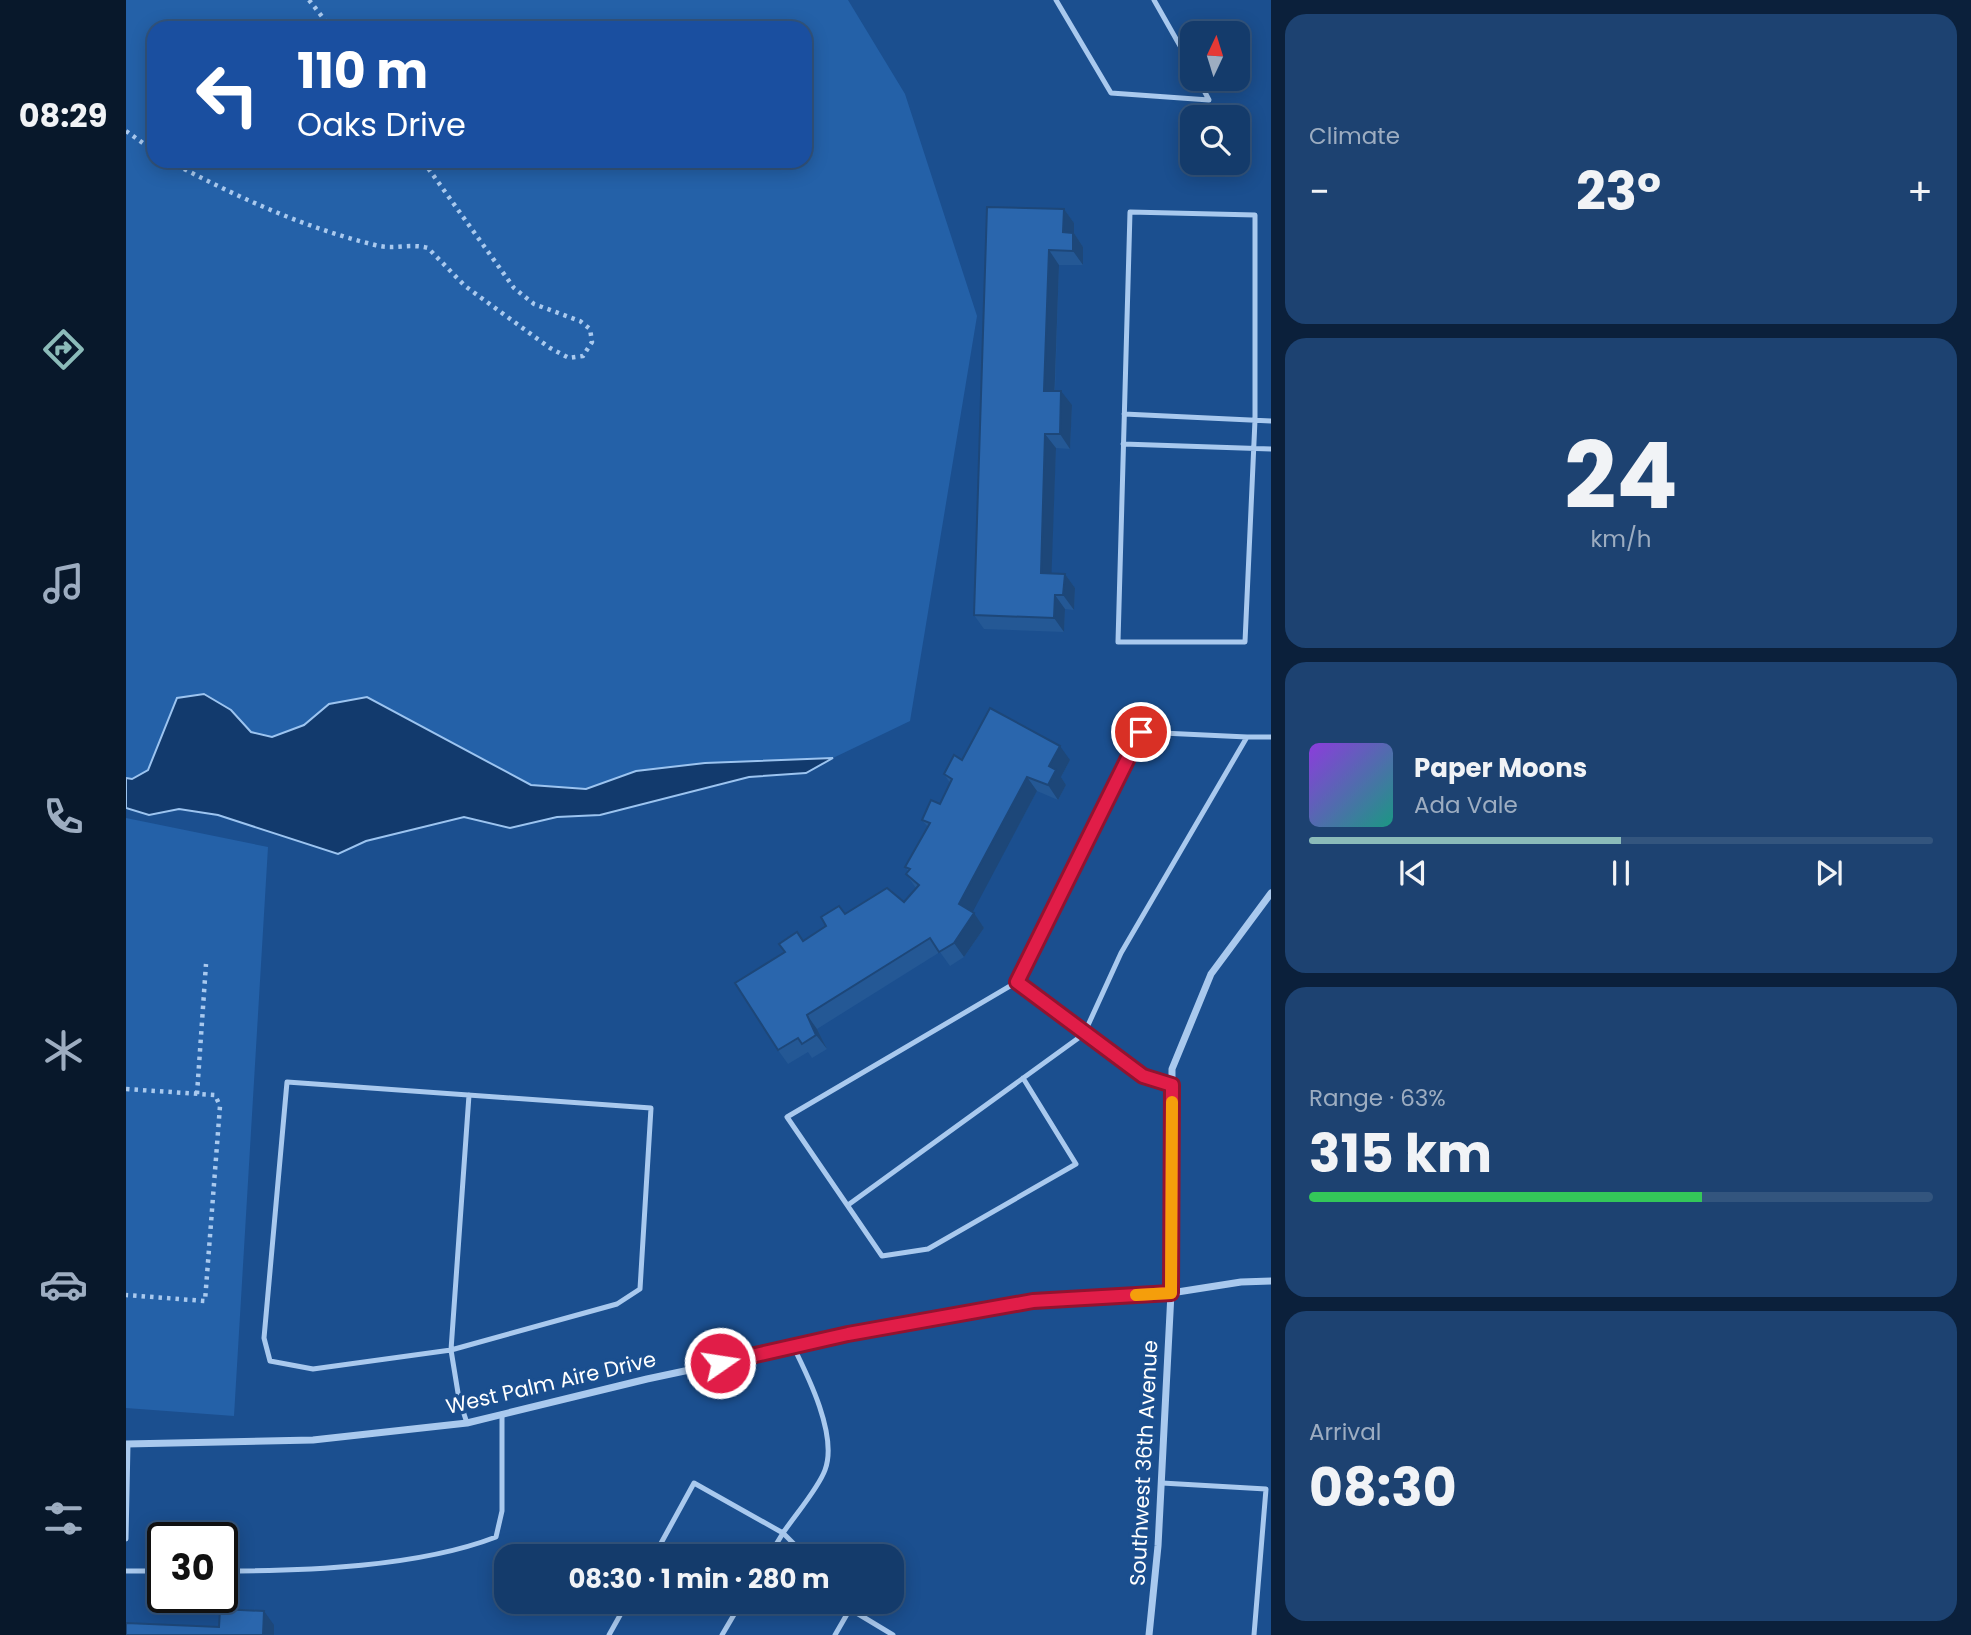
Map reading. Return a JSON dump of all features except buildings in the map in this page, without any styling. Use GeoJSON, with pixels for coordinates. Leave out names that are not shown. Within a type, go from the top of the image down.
{"type":"FeatureCollection","features":[{"type":"Feature","properties":{"kind":"street","name":"Southwest 36th Avenue"},"geometry":{"type":"LineString","coordinates":[[1150,1635],[1171,1293],[1172,1069],[1211,974],[1271,893]]}},
{"type":"Feature","properties":{"kind":"street","name":"West Palm Aire Drive"},"geometry":{"type":"LineString","coordinates":[[127,1444],[313,1440],[467,1423],[793,1346],[1033,1301],[1171,1293],[1241,1282],[1271,1282]]}},
{"type":"Feature","properties":{"kind":"lane"},"geometry":{"type":"LineString","coordinates":[[1056,0],[1111,93],[1209,100],[1204,91]]}},
{"type":"Feature","properties":{"kind":"lane"},"geometry":{"type":"LineString","coordinates":[[1154,0],[1180,45]]}},
{"type":"Feature","properties":{"kind":"lane"},"geometry":{"type":"LineString","coordinates":[[1130,212],[1255,215],[1255,421],[1245,642],[1118,642],[1124,414],[1130,212]]}},
{"type":"Feature","properties":{"kind":"lane"},"geometry":{"type":"LineString","coordinates":[[1124,414],[1271,421]]}},
{"type":"Feature","properties":{"kind":"lane"},"geometry":{"type":"LineString","coordinates":[[1123,444],[1271,449]]}},
{"type":"Feature","properties":{"kind":"lane"},"geometry":{"type":"LineString","coordinates":[[1023,1078],[1076,1164],[928,1250],[882,1256],[787,1116],[1017,982],[1141,732],[1271,737]]}},
{"type":"Feature","properties":{"kind":"lane"},"geometry":{"type":"LineString","coordinates":[[848,1205],[1084,1034],[1121,953],[1247,737]]}},
{"type":"Feature","properties":{"kind":"lane"},"geometry":{"type":"LineString","coordinates":[[1017,982],[1143,1076],[1172,1085]]}},
{"type":"Feature","properties":{"kind":"lane"},"geometry":{"type":"LineString","coordinates":[[286,1082],[651,1108],[640,1289],[617,1304],[451,1350],[313,1369],[270,1360],[264,1338],[286,1082]]}},
{"type":"Feature","properties":{"kind":"lane"},"geometry":{"type":"LineString","coordinates":[[467,1423],[459,1399],[451,1350],[469,1095]]}},
{"type":"Feature","properties":{"kind":"lane"},"geometry":{"type":"LineString","coordinates":[[776,1544],[826,1469],[826,1431],[814,1388],[793,1346]]}},
{"type":"Feature","properties":{"kind":"lane"},"geometry":{"type":"LineString","coordinates":[[238,1571],[290,1571],[457,1552],[496,1537],[502,1511],[502,1414]]}},
{"type":"Feature","properties":{"kind":"lane"},"geometry":{"type":"LineString","coordinates":[[126,1539],[127,1444]]}},
{"type":"Feature","properties":{"kind":"lane"},"geometry":{"type":"LineString","coordinates":[[661,1544],[694,1483],[783,1533],[794,1544]]}},
{"type":"Feature","properties":{"kind":"lane"},"geometry":{"type":"LineString","coordinates":[[1161,1483],[1269,1489],[1255,1635]]}},
{"type":"Feature","properties":{"kind":"lane"},"geometry":{"type":"LineString","coordinates":[[126,1571],[147,1571]]}},
{"type":"Feature","properties":{"kind":"lane"},"geometry":{"type":"LineString","coordinates":[[609,1635],[621,1614]]}},
{"type":"Feature","properties":{"kind":"lane"},"geometry":{"type":"LineString","coordinates":[[722,1635],[734,1614]]}},
{"type":"Feature","properties":{"kind":"lane"},"geometry":{"type":"LineString","coordinates":[[835,1635],[847,1614]]}},
{"type":"Feature","properties":{"kind":"lane"},"geometry":{"type":"LineString","coordinates":[[858,1614],[893,1635]]}},
{"type":"Feature","properties":{"kind":"path"},"geometry":{"type":"LineString","coordinates":[[309,0],[326,21]]}},
{"type":"Feature","properties":{"kind":"path"},"geometry":{"type":"LineString","coordinates":[[126,131],[147,147]]}},
{"type":"Feature","properties":{"kind":"path"},"geometry":{"type":"LineString","coordinates":[[183,168],[258,205],[313,226],[377,246],[428,248],[465,286],[550,348],[569,358],[583,356],[592,342],[590,329],[580,321],[534,304],[514,288],[428,168]]}},
{"type":"Feature","properties":{"kind":"path"},"geometry":{"type":"LineString","coordinates":[[197,1094],[206,964]]}},
{"type":"Feature","properties":{"kind":"path"},"geometry":{"type":"LineString","coordinates":[[126,1089],[215,1095],[220,1106],[205,1301],[126,1295]]}},
{"type":"Feature","properties":{"kind":"shaded area"},"geometry":{"type":"Polygon","coordinates":[[[126,0],[848,0],[905,94],[977,316],[910,721],[833,758],[705,763],[636,771],[586,789],[531,785],[367,697],[329,704],[304,725],[272,737],[251,732],[231,710],[177,698],[148,770],[132,779],[126,778],[126,0]]]}},
{"type":"Feature","properties":{"kind":"shaded area"},"geometry":{"type":"Polygon","coordinates":[[[204,694],[231,710],[251,732],[272,737],[304,725],[329,704],[367,697],[531,785],[586,789],[636,771],[705,763],[833,758],[806,773],[749,777],[600,815],[557,817],[510,828],[464,817],[366,841],[338,854],[218,815],[179,809],[149,815],[126,808],[126,778],[132,779],[148,770],[177,698],[204,694]]]}},
{"type":"Feature","properties":{"kind":"shaded area"},"geometry":{"type":"Polygon","coordinates":[[[126,818],[268,847],[234,1416],[126,1408],[126,818]]]}},
{"type":"Feature","properties":{"kind":"slow traffic"},"geometry":{"type":"LineString","coordinates":[[1136,1295],[1171,1293],[1172,1102]]}},
{"type":"Feature","properties":{"kind":"route"},"geometry":{"type":"LineString","coordinates":[[720,1363],[848,1334],[1033,1301],[1171,1293],[1172,1085],[1143,1076],[1017,982],[1141,732]]}}]}
